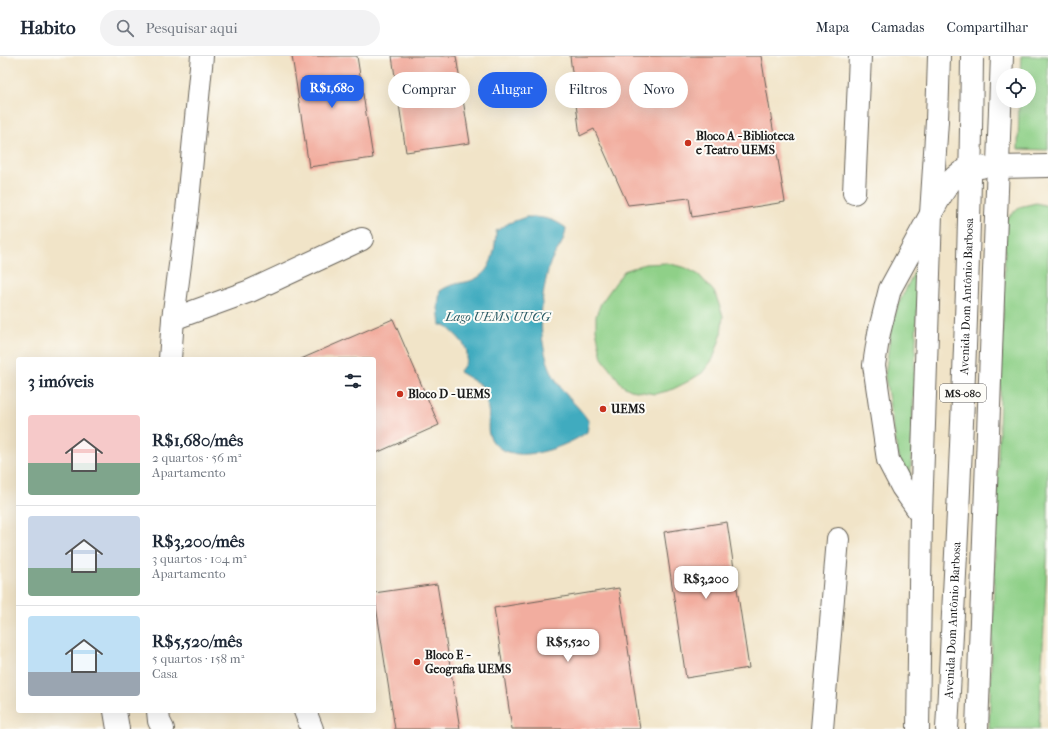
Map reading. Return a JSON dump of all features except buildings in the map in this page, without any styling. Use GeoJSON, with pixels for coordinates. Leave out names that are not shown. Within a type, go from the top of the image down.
{"type":"FeatureCollection","features":[{"type":"Feature","properties":{"kind":"main road"},"geometry":{"type":"LineString","coordinates":[[170,357],[173,319],[187,211],[202,56]]}},
{"type":"Feature","properties":{"kind":"main road"},"geometry":{"type":"LineString","coordinates":[[854,193],[860,56]]}},
{"type":"Feature","properties":{"kind":"main road"},"geometry":{"type":"LineString","coordinates":[[918,729],[921,514],[931,214],[937,121],[939,56]]}},
{"type":"Feature","properties":{"kind":"main road","name":"Avenida Dom Antônio Barbosa"},"geometry":{"type":"LineString","coordinates":[[947,729],[958,524],[970,167],[972,56]]}},
{"type":"Feature","properties":{"kind":"main road","name":"MS-080"},"geometry":{"type":"LineString","coordinates":[[977,729],[1002,56]]}},
{"type":"Feature","properties":{"kind":"main road"},"geometry":{"type":"LineString","coordinates":[[921,514],[902,487],[888,460],[874,365],[879,332],[890,289],[944,189],[955,176],[970,167],[1048,166]]}},
{"type":"Feature","properties":{"kind":"main road"},"geometry":{"type":"LineString","coordinates":[[173,319],[250,291],[362,239]]}},
{"type":"Feature","properties":{"kind":"main road"},"geometry":{"type":"LineString","coordinates":[[822,729],[838,539]]}},
{"type":"Feature","properties":{"kind":"main road"},"geometry":{"type":"LineString","coordinates":[[115,713],[118,729]]}},
{"type":"Feature","properties":{"kind":"main road"},"geometry":{"type":"LineString","coordinates":[[158,713],[159,721],[163,729]]}},
{"type":"Feature","properties":{"kind":"main road"},"geometry":{"type":"LineString","coordinates":[[306,713],[312,729]]}},
{"type":"Feature","properties":{"kind":"green space"},"geometry":{"type":"Polygon","coordinates":[[[1021,56],[1048,56],[1048,150],[1018,149],[1019,108],[1036,108],[1036,68],[1020,68],[1021,56]]]}},
{"type":"Feature","properties":{"kind":"green space"},"geometry":{"type":"Polygon","coordinates":[[[1036,203],[1048,206],[1048,542],[1039,729],[989,729],[1006,219],[1019,207],[1036,203]]]}},
{"type":"Feature","properties":{"kind":"green space"},"geometry":{"type":"Polygon","coordinates":[[[919,262],[910,490],[900,468],[885,376],[891,328],[898,305],[919,262]]]}},
{"type":"Feature","properties":{"kind":"green space"},"geometry":{"type":"Polygon","coordinates":[[[667,263],[686,268],[699,275],[715,293],[723,316],[721,336],[713,359],[702,373],[687,382],[671,390],[655,394],[631,390],[623,386],[602,358],[596,330],[596,316],[601,303],[624,271],[645,264],[667,263]]]}},
{"type":"Feature","properties":{"kind":"water","name":"Lago UEMS UUCG"},"geometry":{"type":"Polygon","coordinates":[[[526,217],[547,219],[557,222],[566,228],[561,245],[553,257],[549,267],[543,296],[541,325],[545,354],[550,369],[564,392],[589,422],[587,432],[565,444],[537,453],[522,454],[509,452],[498,447],[490,437],[488,431],[488,406],[481,385],[459,372],[467,358],[467,352],[465,346],[456,335],[445,325],[440,325],[438,307],[440,291],[446,287],[474,279],[486,270],[493,256],[496,231],[509,223],[526,217]]]}},
{"type":"Feature","properties":{"kind":"place","name":"Bloco A - Biblioteca e Teatro UEMS"},"geometry":{"type":"Point","coordinates":[688,143]}},
{"type":"Feature","properties":{"kind":"place","name":"Bloco D - UEMS"},"geometry":{"type":"Point","coordinates":[400,394]}},
{"type":"Feature","properties":{"kind":"place","name":"UEMS"},"geometry":{"type":"Point","coordinates":[603,409]}},
{"type":"Feature","properties":{"kind":"place","name":"Bloco E - Geografia UEMS"},"geometry":{"type":"Point","coordinates":[417,662]}}]}
